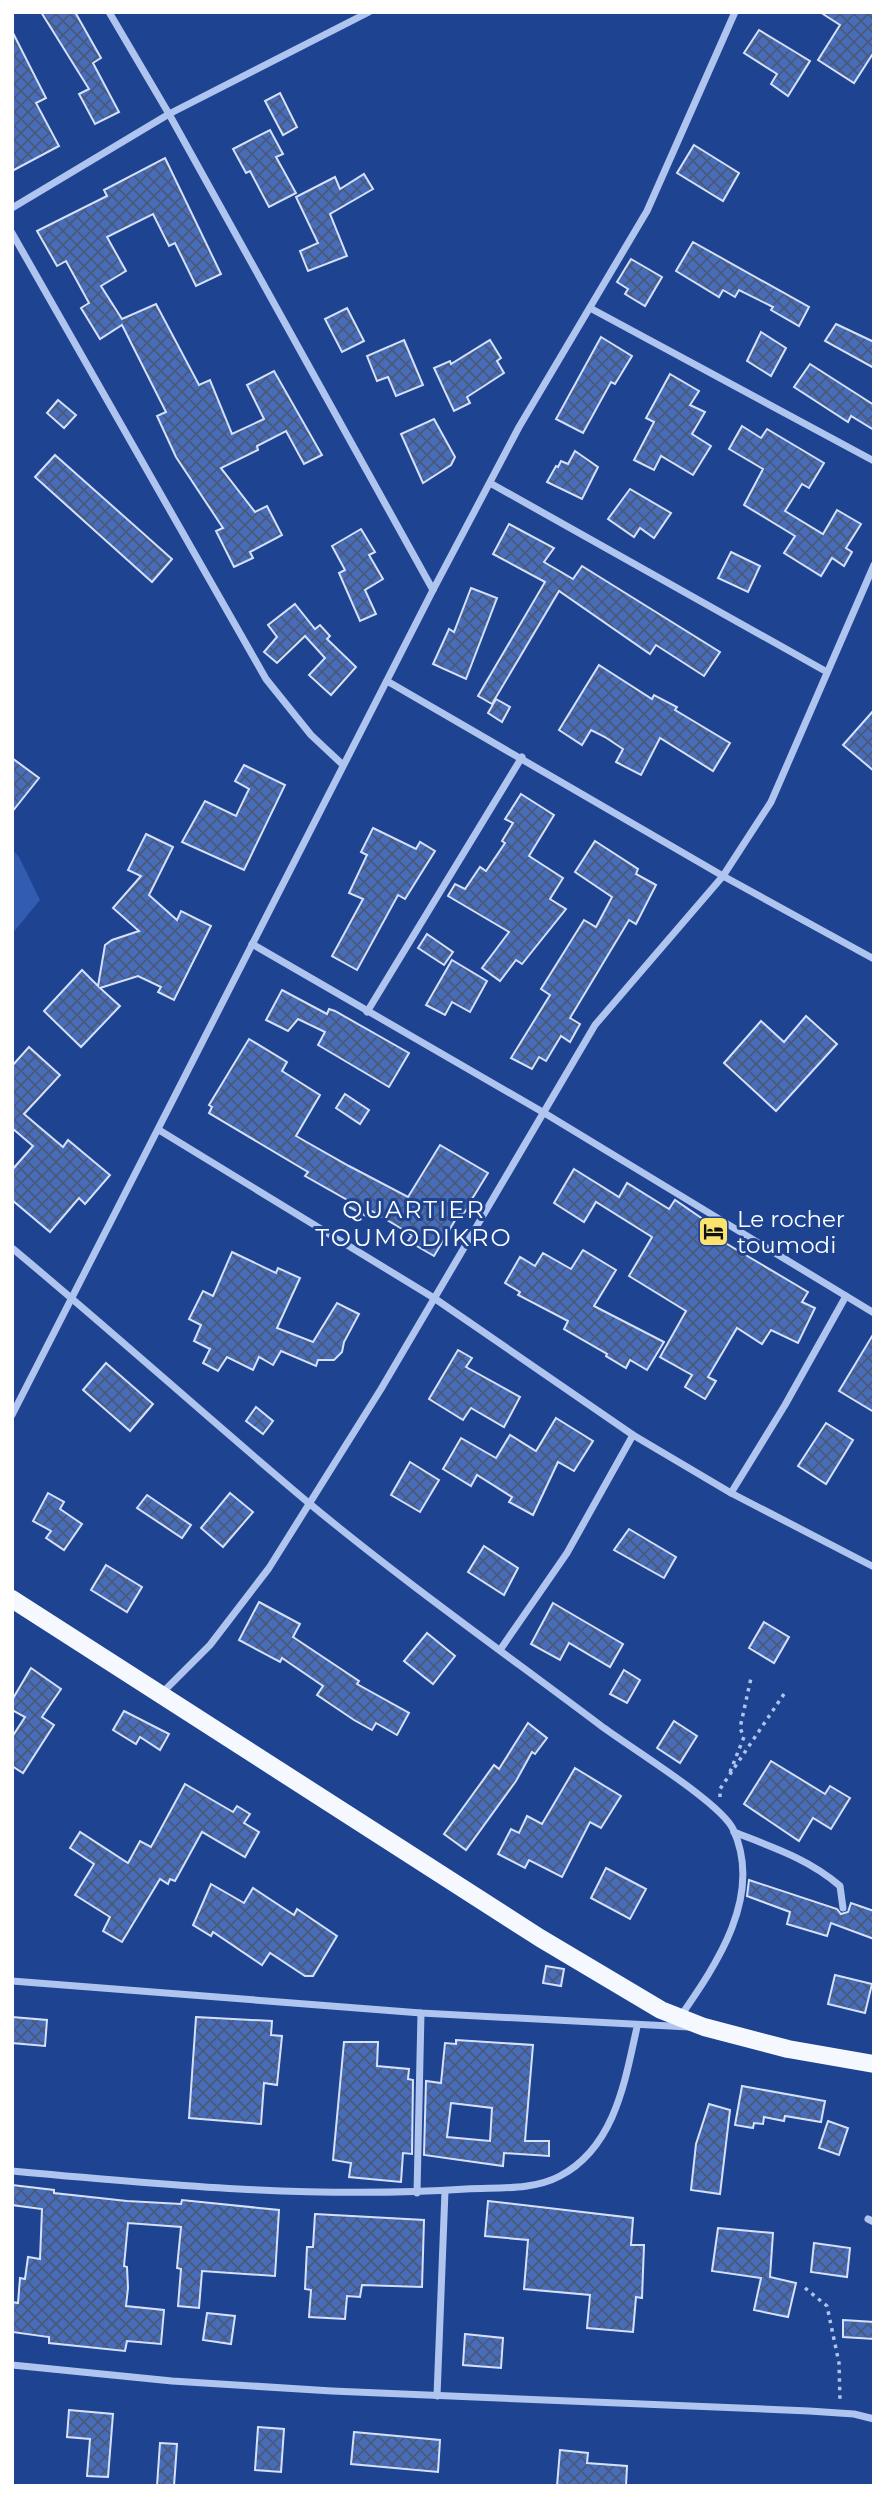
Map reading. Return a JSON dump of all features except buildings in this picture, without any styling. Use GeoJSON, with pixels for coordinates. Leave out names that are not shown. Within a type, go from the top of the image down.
{"type":"FeatureCollection","features":[{"type":"Feature","properties":{"kind":"main road"},"geometry":{"type":"LineString","coordinates":[[12,1599],[540,1938],[661,2010],[704,2027],[788,2049],[874,2064]]}},
{"type":"Feature","properties":{"kind":"street"},"geometry":{"type":"LineString","coordinates":[[109,12],[169,114],[433,590]]}},
{"type":"Feature","properties":{"kind":"street"},"geometry":{"type":"LineString","coordinates":[[12,208],[169,114],[369,12]]}},
{"type":"Feature","properties":{"kind":"street"},"geometry":{"type":"LineString","coordinates":[[12,1415],[74,1299],[342,764],[433,590],[490,483],[647,211],[735,12]]}},
{"type":"Feature","properties":{"kind":"street"},"geometry":{"type":"LineString","coordinates":[[12,233],[266,679],[311,735],[342,764]]}},
{"type":"Feature","properties":{"kind":"street"},"geometry":{"type":"LineString","coordinates":[[590,308],[874,461]]}},
{"type":"Feature","properties":{"kind":"street"},"geometry":{"type":"LineString","coordinates":[[490,483],[827,672]]}},
{"type":"Feature","properties":{"kind":"street"},"geometry":{"type":"LineString","coordinates":[[161,1694],[239,1610],[310,1504],[546,1114],[559,1084],[595,1025],[723,876],[771,802],[874,565]]}},
{"type":"Feature","properties":{"kind":"street"},"geometry":{"type":"LineString","coordinates":[[387,681],[723,876],[874,959]]}},
{"type":"Feature","properties":{"kind":"street"},"geometry":{"type":"LineString","coordinates":[[367,1012],[522,757]]}},
{"type":"Feature","properties":{"kind":"street"},"geometry":{"type":"LineString","coordinates":[[252,944],[546,1114],[874,1313]]}},
{"type":"Feature","properties":{"kind":"street"},"geometry":{"type":"LineString","coordinates":[[159,1130],[434,1298],[633,1434],[731,1493],[874,1567]]}},
{"type":"Feature","properties":{"kind":"street"},"geometry":{"type":"LineString","coordinates":[[12,1248],[310,1504],[622,1742],[720,1810],[734,1832],[742,1862],[738,1908],[726,1947],[680,2017]]}},
{"type":"Feature","properties":{"kind":"street"},"geometry":{"type":"LineString","coordinates":[[731,1493],[785,1405],[846,1296]]}},
{"type":"Feature","properties":{"kind":"street"},"geometry":{"type":"LineString","coordinates":[[500,1650],[567,1553],[633,1434]]}},
{"type":"Feature","properties":{"kind":"street"},"geometry":{"type":"LineString","coordinates":[[734,1832],[797,1857],[825,1873],[840,1886],[843,1908]]}},
{"type":"Feature","properties":{"kind":"street"},"geometry":{"type":"LineString","coordinates":[[12,1981],[421,2013],[637,2027],[704,2027]]}},
{"type":"Feature","properties":{"kind":"street"},"geometry":{"type":"LineString","coordinates":[[417,2193],[421,2013]]}},
{"type":"Feature","properties":{"kind":"street"},"geometry":{"type":"LineString","coordinates":[[12,2171],[318,2193],[417,2193],[537,2185],[560,2176],[579,2163],[604,2134],[621,2099],[637,2027]]}},
{"type":"Feature","properties":{"kind":"street"},"geometry":{"type":"LineString","coordinates":[[437,2396],[445,2191]]}},
{"type":"Feature","properties":{"kind":"street"},"geometry":{"type":"LineString","coordinates":[[12,2365],[172,2381],[840,2414],[874,2419]]}},
{"type":"Feature","properties":{"kind":"path"},"geometry":{"type":"LineString","coordinates":[[729,1774],[732,1760],[744,1737],[740,1728],[751,1678]]}},
{"type":"Feature","properties":{"kind":"path"},"geometry":{"type":"LineString","coordinates":[[720,1810],[720,1789],[784,1694]]}},
{"type":"Feature","properties":{"kind":"path"},"geometry":{"type":"LineString","coordinates":[[805,2288],[827,2306],[839,2363],[840,2414]]}},
{"type":"Feature","properties":{"kind":"shaded area"},"geometry":{"type":"Polygon","coordinates":[[[12,849],[19,857],[40,900],[12,934],[12,849]]]}},
{"type":"Feature","properties":{"kind":"place","name":"Le rocher toumodi"},"geometry":{"type":"Point","coordinates":[714,1232]}},
{"type":"Feature","properties":{"kind":"district","name":"QUARTIER TOUMODIKRO"},"geometry":{"type":"Point","coordinates":[414,1223]}}]}
